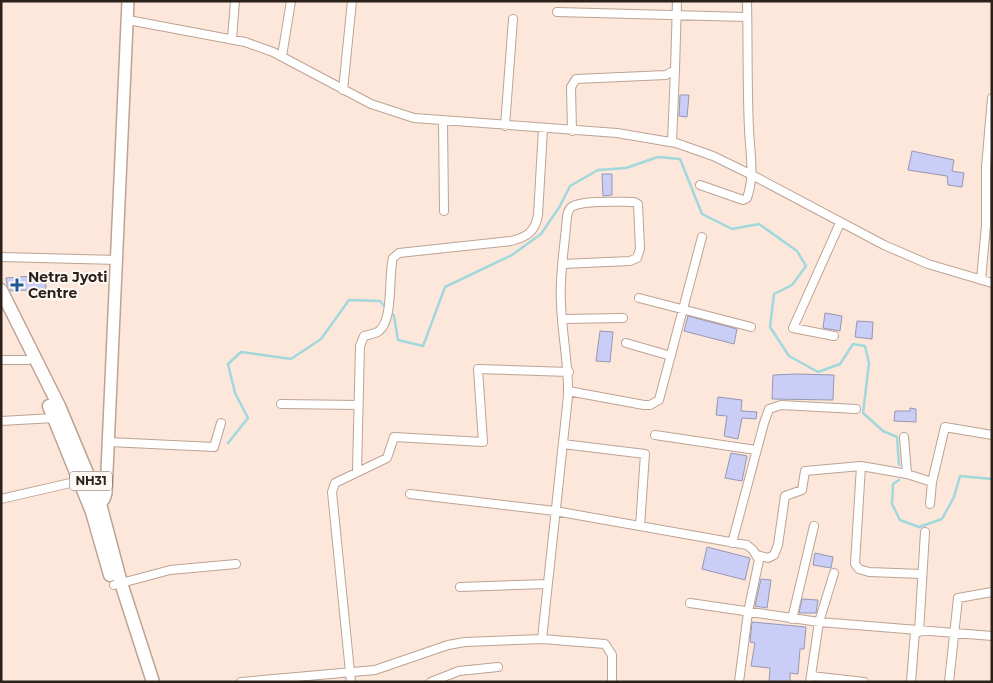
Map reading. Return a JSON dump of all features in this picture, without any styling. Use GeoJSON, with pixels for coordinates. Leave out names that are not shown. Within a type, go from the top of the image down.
{"type":"FeatureCollection","features":[{"type":"Feature","properties":{"kind":"highway","name":"NH31"},"geometry":{"type":"LineString","coordinates":[[1,290],[59,406],[96,508],[145,682]]}},
{"type":"Feature","properties":{"kind":"highway","name":"NH31"},"geometry":{"type":"LineString","coordinates":[[1,309],[28,360],[79,481],[96,508]]}},
{"type":"Feature","properties":{"kind":"highway","name":"NH31"},"geometry":{"type":"LineString","coordinates":[[117,584],[153,682]]}},
{"type":"Feature","properties":{"kind":"main road"},"geometry":{"type":"LineString","coordinates":[[96,508],[106,493],[118,260],[128,1]]}},
{"type":"Feature","properties":{"kind":"street"},"geometry":{"type":"LineString","coordinates":[[232,39],[236,1]]}},
{"type":"Feature","properties":{"kind":"street"},"geometry":{"type":"LineString","coordinates":[[282,56],[291,1]]}},
{"type":"Feature","properties":{"kind":"street"},"geometry":{"type":"LineString","coordinates":[[343,90],[352,1]]}},
{"type":"Feature","properties":{"kind":"street"},"geometry":{"type":"LineString","coordinates":[[672,142],[676,1]]}},
{"type":"Feature","properties":{"kind":"street"},"geometry":{"type":"LineString","coordinates":[[700,185],[743,200],[747,198],[749,191],[752,175],[747,1]]}},
{"type":"Feature","properties":{"kind":"street"},"geometry":{"type":"LineString","coordinates":[[558,12],[747,17]]}},
{"type":"Feature","properties":{"kind":"street"},"geometry":{"type":"LineString","coordinates":[[504,126],[514,19]]}},
{"type":"Feature","properties":{"kind":"street"},"geometry":{"type":"LineString","coordinates":[[128,20],[232,39],[282,56],[343,90],[393,113],[504,126],[626,134],[672,142],[713,156],[840,223],[928,264],[992,283]]}},
{"type":"Feature","properties":{"kind":"street"},"geometry":{"type":"LineString","coordinates":[[572,131],[571,87],[576,79],[666,76],[675,70]]}},
{"type":"Feature","properties":{"kind":"street"},"geometry":{"type":"LineString","coordinates":[[981,280],[986,224],[986,167],[992,98]]}},
{"type":"Feature","properties":{"kind":"street"},"geometry":{"type":"LineString","coordinates":[[443,120],[444,211]]}},
{"type":"Feature","properties":{"kind":"street"},"geometry":{"type":"LineString","coordinates":[[357,471],[360,342],[364,336],[380,330],[386,315],[392,262],[395,254],[425,249],[511,241],[528,236],[532,232],[538,215],[544,129]]}},
{"type":"Feature","properties":{"kind":"street"},"geometry":{"type":"LineString","coordinates":[[542,639],[568,391],[569,372],[560,305],[563,264],[567,216],[571,207],[589,204],[634,202],[638,204],[640,249],[637,258],[630,261],[563,264]]}},
{"type":"Feature","properties":{"kind":"street"},"geometry":{"type":"LineString","coordinates":[[834,336],[793,328],[840,223]]}},
{"type":"Feature","properties":{"kind":"street"},"geometry":{"type":"LineString","coordinates":[[568,391],[650,405],[659,400],[702,237]]}},
{"type":"Feature","properties":{"kind":"street"},"geometry":{"type":"LineString","coordinates":[[1,257],[118,260]]}},
{"type":"Feature","properties":{"kind":"street"},"geometry":{"type":"LineString","coordinates":[[639,298],[751,327]]}},
{"type":"Feature","properties":{"kind":"street"},"geometry":{"type":"LineString","coordinates":[[563,320],[623,318]]}},
{"type":"Feature","properties":{"kind":"street"},"geometry":{"type":"LineString","coordinates":[[626,343],[671,356]]}},
{"type":"Feature","properties":{"kind":"street"},"geometry":{"type":"LineString","coordinates":[[1,360],[28,360]]}},
{"type":"Feature","properties":{"kind":"street"},"geometry":{"type":"LineString","coordinates":[[351,682],[332,492],[335,483],[387,458],[394,437],[483,442],[478,369],[569,372]]}},
{"type":"Feature","properties":{"kind":"street"},"geometry":{"type":"LineString","coordinates":[[281,404],[358,405]]}},
{"type":"Feature","properties":{"kind":"street"},"geometry":{"type":"LineString","coordinates":[[732,543],[766,415],[774,406],[856,410]]}},
{"type":"Feature","properties":{"kind":"street"},"geometry":{"type":"LineString","coordinates":[[1,421],[54,418]]}},
{"type":"Feature","properties":{"kind":"street"},"geometry":{"type":"LineString","coordinates":[[109,442],[214,447],[221,423]]}},
{"type":"Feature","properties":{"kind":"street"},"geometry":{"type":"LineString","coordinates":[[930,504],[932,482],[945,426],[992,435]]}},
{"type":"Feature","properties":{"kind":"street"},"geometry":{"type":"LineString","coordinates":[[655,435],[756,450]]}},
{"type":"Feature","properties":{"kind":"street"},"geometry":{"type":"LineString","coordinates":[[904,437],[907,474]]}},
{"type":"Feature","properties":{"kind":"street"},"geometry":{"type":"LineString","coordinates":[[563,444],[645,454],[640,526]]}},
{"type":"Feature","properties":{"kind":"street"},"geometry":{"type":"LineString","coordinates":[[410,494],[555,511],[747,545],[757,555],[768,558],[774,555],[778,545],[785,496],[802,490],[805,471],[861,466],[907,474],[932,482]]}},
{"type":"Feature","properties":{"kind":"street"},"geometry":{"type":"LineString","coordinates":[[861,466],[855,564],[859,569],[869,572],[922,574]]}},
{"type":"Feature","properties":{"kind":"street"},"geometry":{"type":"LineString","coordinates":[[1,499],[79,481]]}},
{"type":"Feature","properties":{"kind":"street"},"geometry":{"type":"LineString","coordinates":[[792,619],[814,526]]}},
{"type":"Feature","properties":{"kind":"street"},"geometry":{"type":"LineString","coordinates":[[911,682],[925,532]]}},
{"type":"Feature","properties":{"kind":"street"},"geometry":{"type":"LineString","coordinates":[[739,682],[748,612],[758,560],[757,555]]}},
{"type":"Feature","properties":{"kind":"street"},"geometry":{"type":"LineString","coordinates":[[117,584],[170,570],[236,564]]}},
{"type":"Feature","properties":{"kind":"street"},"geometry":{"type":"LineString","coordinates":[[834,572],[819,622],[811,679],[864,682]]}},
{"type":"Feature","properties":{"kind":"street"},"geometry":{"type":"LineString","coordinates":[[460,587],[547,584]]}},
{"type":"Feature","properties":{"kind":"street"},"geometry":{"type":"LineString","coordinates":[[948,682],[958,598],[992,592]]}},
{"type":"Feature","properties":{"kind":"street"},"geometry":{"type":"LineString","coordinates":[[690,603],[819,622],[992,636]]}},
{"type":"Feature","properties":{"kind":"street"},"geometry":{"type":"LineString","coordinates":[[241,682],[350,672],[390,666],[448,645],[465,642],[542,639],[604,644],[612,655],[612,682]]}},
{"type":"Feature","properties":{"kind":"street"},"geometry":{"type":"LineString","coordinates":[[431,682],[459,671],[498,667]]}},
{"type":"Feature","properties":{"kind":"building"},"geometry":{"type":"Polygon","coordinates":[[[680,95],[689,95],[687,117],[679,116],[680,95]]]}},
{"type":"Feature","properties":{"kind":"building"},"geometry":{"type":"Polygon","coordinates":[[[912,151],[954,160],[952,171],[964,173],[962,187],[948,185],[947,176],[908,170],[912,151]]]}},
{"type":"Feature","properties":{"kind":"building"},"geometry":{"type":"Polygon","coordinates":[[[602,174],[612,174],[612,195],[603,196],[602,174]]]}},
{"type":"Feature","properties":{"kind":"building"},"geometry":{"type":"Polygon","coordinates":[[[45,275],[46,289],[11,291],[6,278],[45,275]]]}},
{"type":"Feature","properties":{"kind":"building"},"geometry":{"type":"Polygon","coordinates":[[[825,313],[842,316],[840,331],[823,328],[825,313]]]}},
{"type":"Feature","properties":{"kind":"building"},"geometry":{"type":"Polygon","coordinates":[[[688,316],[737,329],[734,344],[684,331],[688,316]]]}},
{"type":"Feature","properties":{"kind":"building"},"geometry":{"type":"Polygon","coordinates":[[[857,321],[873,322],[872,339],[855,337],[857,321]]]}},
{"type":"Feature","properties":{"kind":"building"},"geometry":{"type":"Polygon","coordinates":[[[600,331],[613,332],[610,362],[596,361],[600,331]]]}},
{"type":"Feature","properties":{"kind":"building"},"geometry":{"type":"Polygon","coordinates":[[[773,375],[834,375],[833,400],[772,399],[773,375]]]}},
{"type":"Feature","properties":{"kind":"building"},"geometry":{"type":"Polygon","coordinates":[[[718,397],[742,400],[741,411],[757,412],[756,419],[742,418],[738,439],[724,436],[727,416],[716,415],[718,397]]]}},
{"type":"Feature","properties":{"kind":"building"},"geometry":{"type":"Polygon","coordinates":[[[910,408],[916,409],[916,422],[894,421],[895,411],[910,411],[910,408]]]}},
{"type":"Feature","properties":{"kind":"building"},"geometry":{"type":"Polygon","coordinates":[[[731,453],[747,456],[742,481],[725,478],[731,453]]]}},
{"type":"Feature","properties":{"kind":"building"},"geometry":{"type":"Polygon","coordinates":[[[707,547],[750,558],[745,580],[702,569],[707,547]]]}},
{"type":"Feature","properties":{"kind":"building"},"geometry":{"type":"Polygon","coordinates":[[[815,553],[833,557],[831,568],[813,565],[815,553]]]}},
{"type":"Feature","properties":{"kind":"building"},"geometry":{"type":"Polygon","coordinates":[[[761,579],[771,580],[767,608],[755,606],[761,579]]]}},
{"type":"Feature","properties":{"kind":"building"},"geometry":{"type":"Polygon","coordinates":[[[802,599],[818,600],[816,613],[799,613],[802,599]]]}},
{"type":"Feature","properties":{"kind":"building"},"geometry":{"type":"Polygon","coordinates":[[[752,622],[806,627],[804,649],[800,649],[798,674],[790,673],[790,682],[769,682],[770,668],[751,666],[755,643],[750,642],[752,622]]]}},
{"type":"Feature","properties":{"kind":"waterway"},"geometry":{"type":"LineString","coordinates":[[390,311],[394,316],[398,340],[423,346],[445,287],[512,255],[541,234],[560,206],[570,186],[598,170],[626,168],[658,157],[680,159],[702,214],[732,229],[759,224],[797,251],[806,266],[792,285],[774,294],[770,327],[789,356],[818,372],[840,364],[853,344],[865,346],[869,363],[863,413],[883,431],[897,437],[899,465]]}},
{"type":"Feature","properties":{"kind":"waterway"},"geometry":{"type":"LineString","coordinates":[[228,443],[248,418],[235,393],[228,364],[241,352],[291,359],[321,339],[349,300],[380,301],[386,308]]}},
{"type":"Feature","properties":{"kind":"waterway"},"geometry":{"type":"LineString","coordinates":[[899,480],[893,484],[892,504],[900,520],[919,527],[942,519],[954,497],[960,476],[992,479]]}},
{"type":"Feature","properties":{"kind":"place","name":"Netra Jyoti Centre"},"geometry":{"type":"Point","coordinates":[17,285]}}]}
